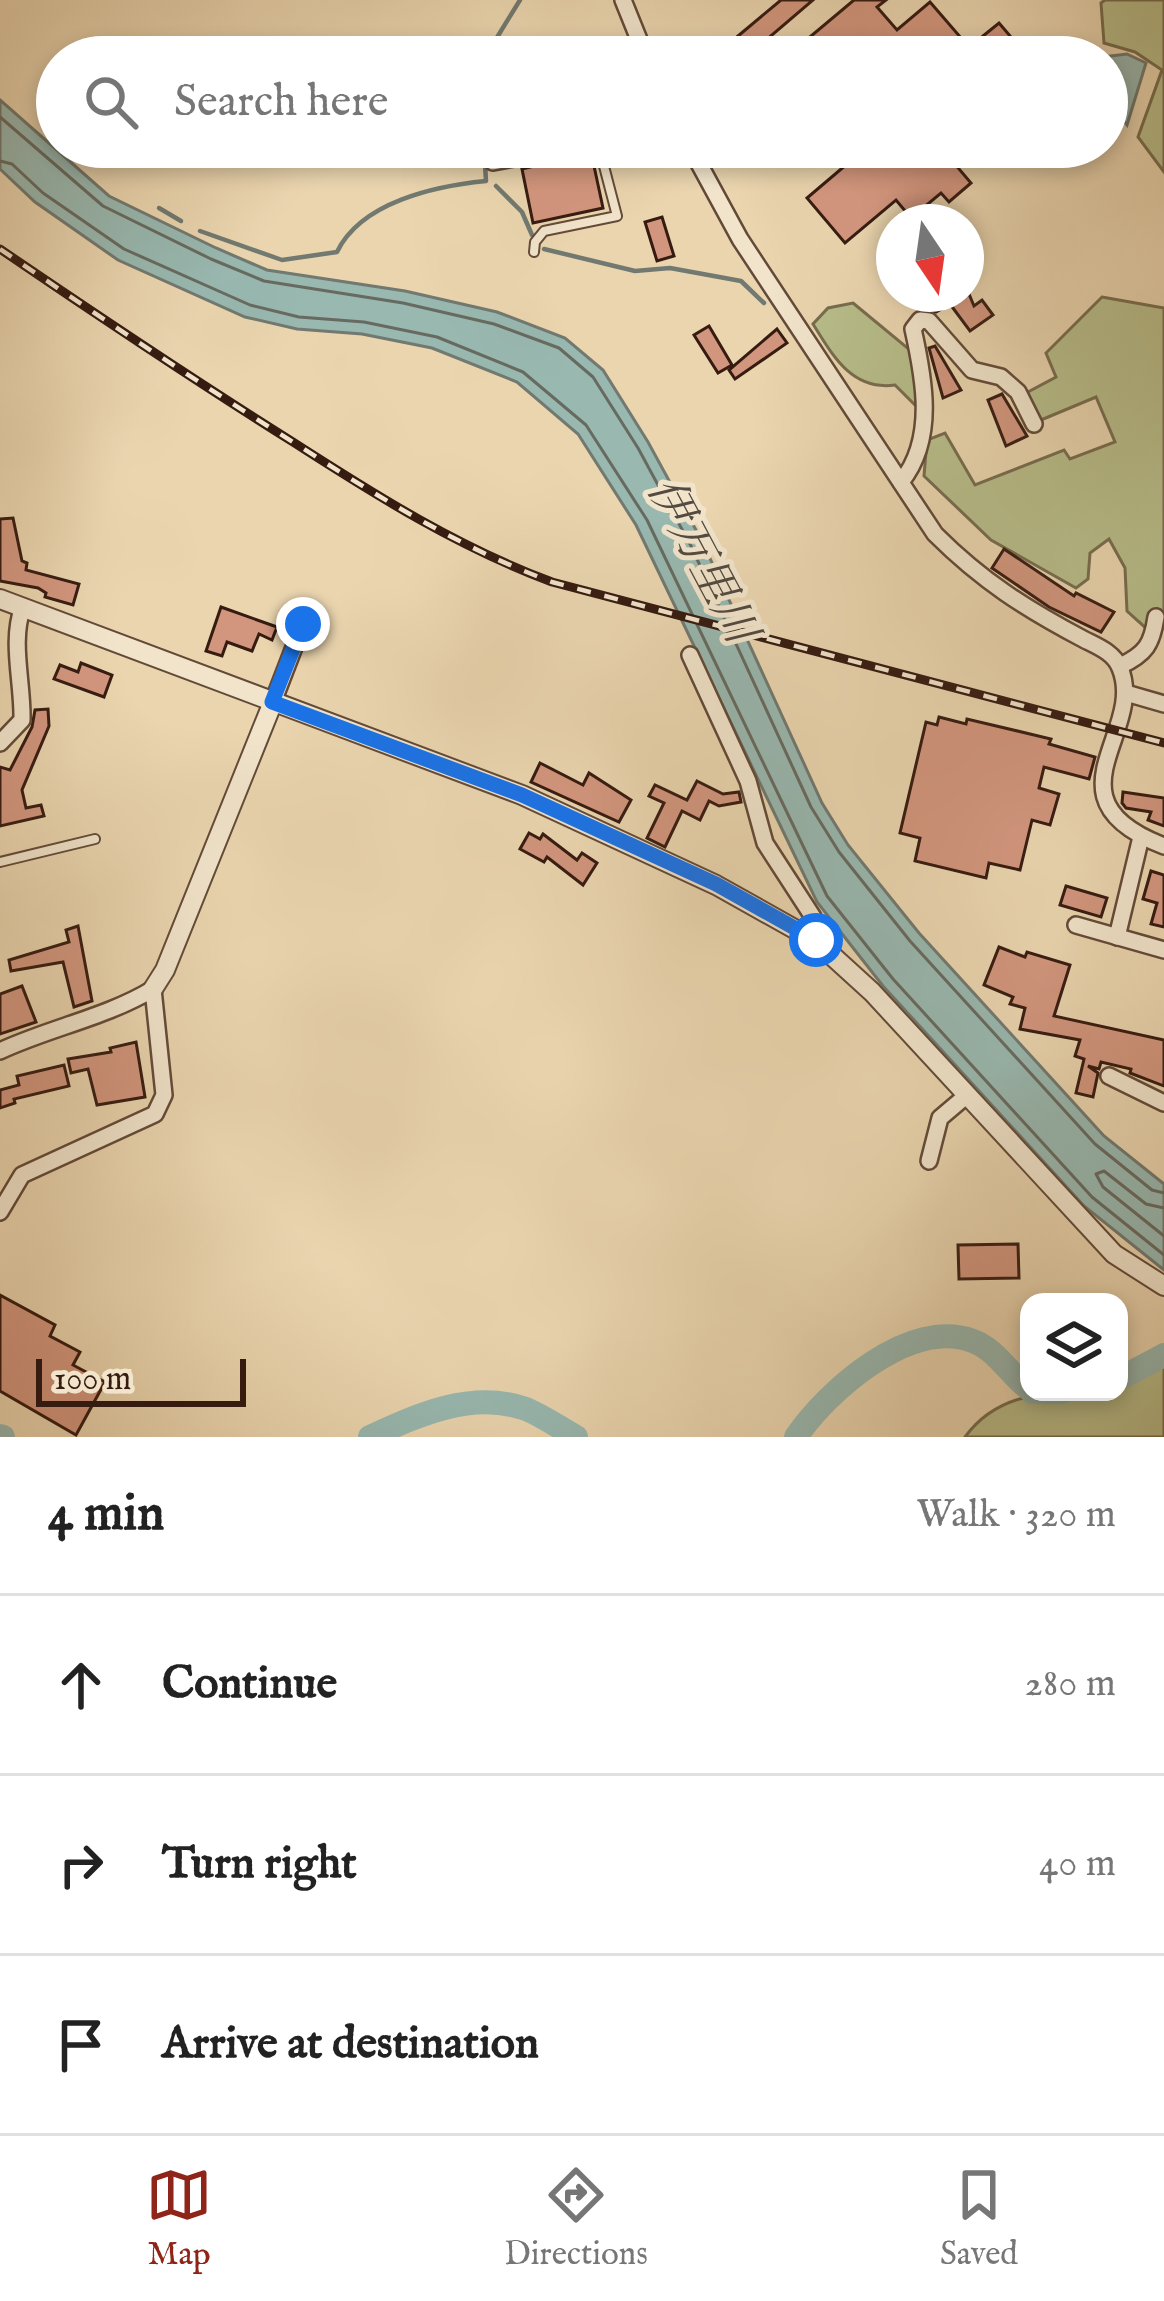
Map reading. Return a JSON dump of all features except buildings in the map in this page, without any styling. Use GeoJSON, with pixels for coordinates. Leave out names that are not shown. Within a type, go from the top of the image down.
{"type":"FeatureCollection","features":[{"type":"Feature","properties":{"kind":"street"},"geometry":{"type":"LineString","coordinates":[[623,0],[638,36]]}},
{"type":"Feature","properties":{"kind":"street"},"geometry":{"type":"LineString","coordinates":[[702,168],[740,239],[935,534],[1020,606],[1108,651],[1120,666],[1126,694],[1110,743],[1103,791],[1110,811],[1141,837],[1164,846]]}},
{"type":"Feature","properties":{"kind":"street"},"geometry":{"type":"LineString","coordinates":[[901,482],[913,468],[927,393],[913,329],[920,320],[929,321],[972,370],[1001,377],[1018,392],[1034,424]]}},
{"type":"Feature","properties":{"kind":"street"},"geometry":{"type":"LineString","coordinates":[[0,599],[522,795],[716,884],[816,940],[872,992],[1114,1254],[1164,1286]]}},
{"type":"Feature","properties":{"kind":"street"},"geometry":{"type":"LineString","coordinates":[[0,743],[22,720],[16,625],[23,607]]}},
{"type":"Feature","properties":{"kind":"street"},"geometry":{"type":"LineString","coordinates":[[1120,666],[1142,656],[1152,641],[1156,616]]}},
{"type":"Feature","properties":{"kind":"street"},"geometry":{"type":"LineString","coordinates":[[0,1051],[153,989],[165,970],[303,624]]}},
{"type":"Feature","properties":{"kind":"street"},"geometry":{"type":"LineString","coordinates":[[690,655],[748,781],[765,843],[813,917],[816,940]]}},
{"type":"Feature","properties":{"kind":"street"},"geometry":{"type":"LineString","coordinates":[[1126,694],[1164,704]]}},
{"type":"Feature","properties":{"kind":"street"},"geometry":{"type":"LineString","coordinates":[[1117,937],[1141,837]]}},
{"type":"Feature","properties":{"kind":"street"},"geometry":{"type":"LineString","coordinates":[[1076,926],[1164,950]]}},
{"type":"Feature","properties":{"kind":"street"},"geometry":{"type":"LineString","coordinates":[[0,1212],[22,1175],[155,1114],[164,1094],[153,989]]}},
{"type":"Feature","properties":{"kind":"street"},"geometry":{"type":"LineString","coordinates":[[1108,1076],[1164,1103]]}},
{"type":"Feature","properties":{"kind":"street"},"geometry":{"type":"LineString","coordinates":[[929,1161],[940,1118],[967,1096]]}},
{"type":"Feature","properties":{"kind":"lane"},"geometry":{"type":"LineString","coordinates":[[535,252],[535,242],[544,231],[617,216],[604,168]]}},
{"type":"Feature","properties":{"kind":"lane"},"geometry":{"type":"LineString","coordinates":[[0,862],[95,839]]}},
{"type":"Feature","properties":{"kind":"green space"},"geometry":{"type":"Polygon","coordinates":[[[1164,0],[1164,172],[1138,137],[1162,70],[1128,50],[1128,36],[1103,36],[1101,3],[1164,0]]]}},
{"type":"Feature","properties":{"kind":"green space"},"geometry":{"type":"Polygon","coordinates":[[[1102,297],[1164,308],[1164,625],[1147,629],[1127,611],[1125,568],[1109,539],[1090,553],[1088,579],[1076,588],[991,540],[924,476],[927,440],[945,433],[975,485],[1064,450],[1070,459],[1115,442],[1096,397],[1041,420],[1026,393],[1056,377],[1046,353],[1102,297]]]}},
{"type":"Feature","properties":{"kind":"green space"},"geometry":{"type":"Polygon","coordinates":[[[853,303],[910,350],[923,395],[915,405],[895,385],[855,377],[836,359],[813,324],[828,308],[853,303]]]}},
{"type":"Feature","properties":{"kind":"green space"},"geometry":{"type":"Polygon","coordinates":[[[1164,1359],[1164,1437],[965,1437],[997,1408],[1020,1399],[1128,1401],[1128,1377],[1164,1359]]]}},
{"type":"Feature","properties":{"kind":"water"},"geometry":{"type":"Polygon","coordinates":[[[1128,54],[1146,63],[1128,122],[1128,54]]]}},
{"type":"Feature","properties":{"kind":"water","name":"伊万里川"},"geometry":{"type":"Polygon","coordinates":[[[0,100],[36,132],[36,168],[77,168],[109,196],[267,270],[405,291],[497,312],[565,338],[603,370],[702,541],[822,803],[848,845],[919,933],[1104,1136],[1164,1184],[1164,1270],[1084,1206],[883,986],[817,902],[636,525],[578,434],[517,382],[432,348],[245,317],[118,260],[35,202],[0,169],[0,100]]]}},
{"type":"Feature","properties":{"kind":"waterway"},"geometry":{"type":"LineString","coordinates":[[498,36],[520,0]]}},
{"type":"Feature","properties":{"kind":"waterway"},"geometry":{"type":"LineString","coordinates":[[200,231],[282,260],[337,252],[348,235],[381,209],[423,192],[486,181],[485,168]]}},
{"type":"Feature","properties":{"kind":"waterway"},"geometry":{"type":"LineString","coordinates":[[496,186],[522,212],[532,235]]}},
{"type":"Feature","properties":{"kind":"waterway"},"geometry":{"type":"LineString","coordinates":[[159,208],[181,221]]}},
{"type":"Feature","properties":{"kind":"waterway"},"geometry":{"type":"LineString","coordinates":[[544,249],[635,271],[670,268],[741,281],[764,303]]}},
{"type":"Feature","properties":{"kind":"waterway"},"geometry":{"type":"LineString","coordinates":[[796,1437],[828,1399],[873,1362],[924,1339],[949,1336],[973,1341],[1020,1380]]}},
{"type":"Feature","properties":{"kind":"waterway"},"geometry":{"type":"LineString","coordinates":[[1128,1374],[1164,1355]]}},
{"type":"Feature","properties":{"kind":"waterway"},"geometry":{"type":"LineString","coordinates":[[370,1437],[426,1413],[486,1402],[526,1409],[576,1437]]}},
{"type":"Feature","properties":{"kind":"railway"},"geometry":{"type":"LineString","coordinates":[[0,249],[356,482],[451,537],[517,568],[552,582],[1164,743]]}},
{"type":"Feature","properties":{"kind":"route"},"geometry":{"type":"LineString","coordinates":[[303,624],[272,702],[522,795],[716,884],[816,940]]}}]}
